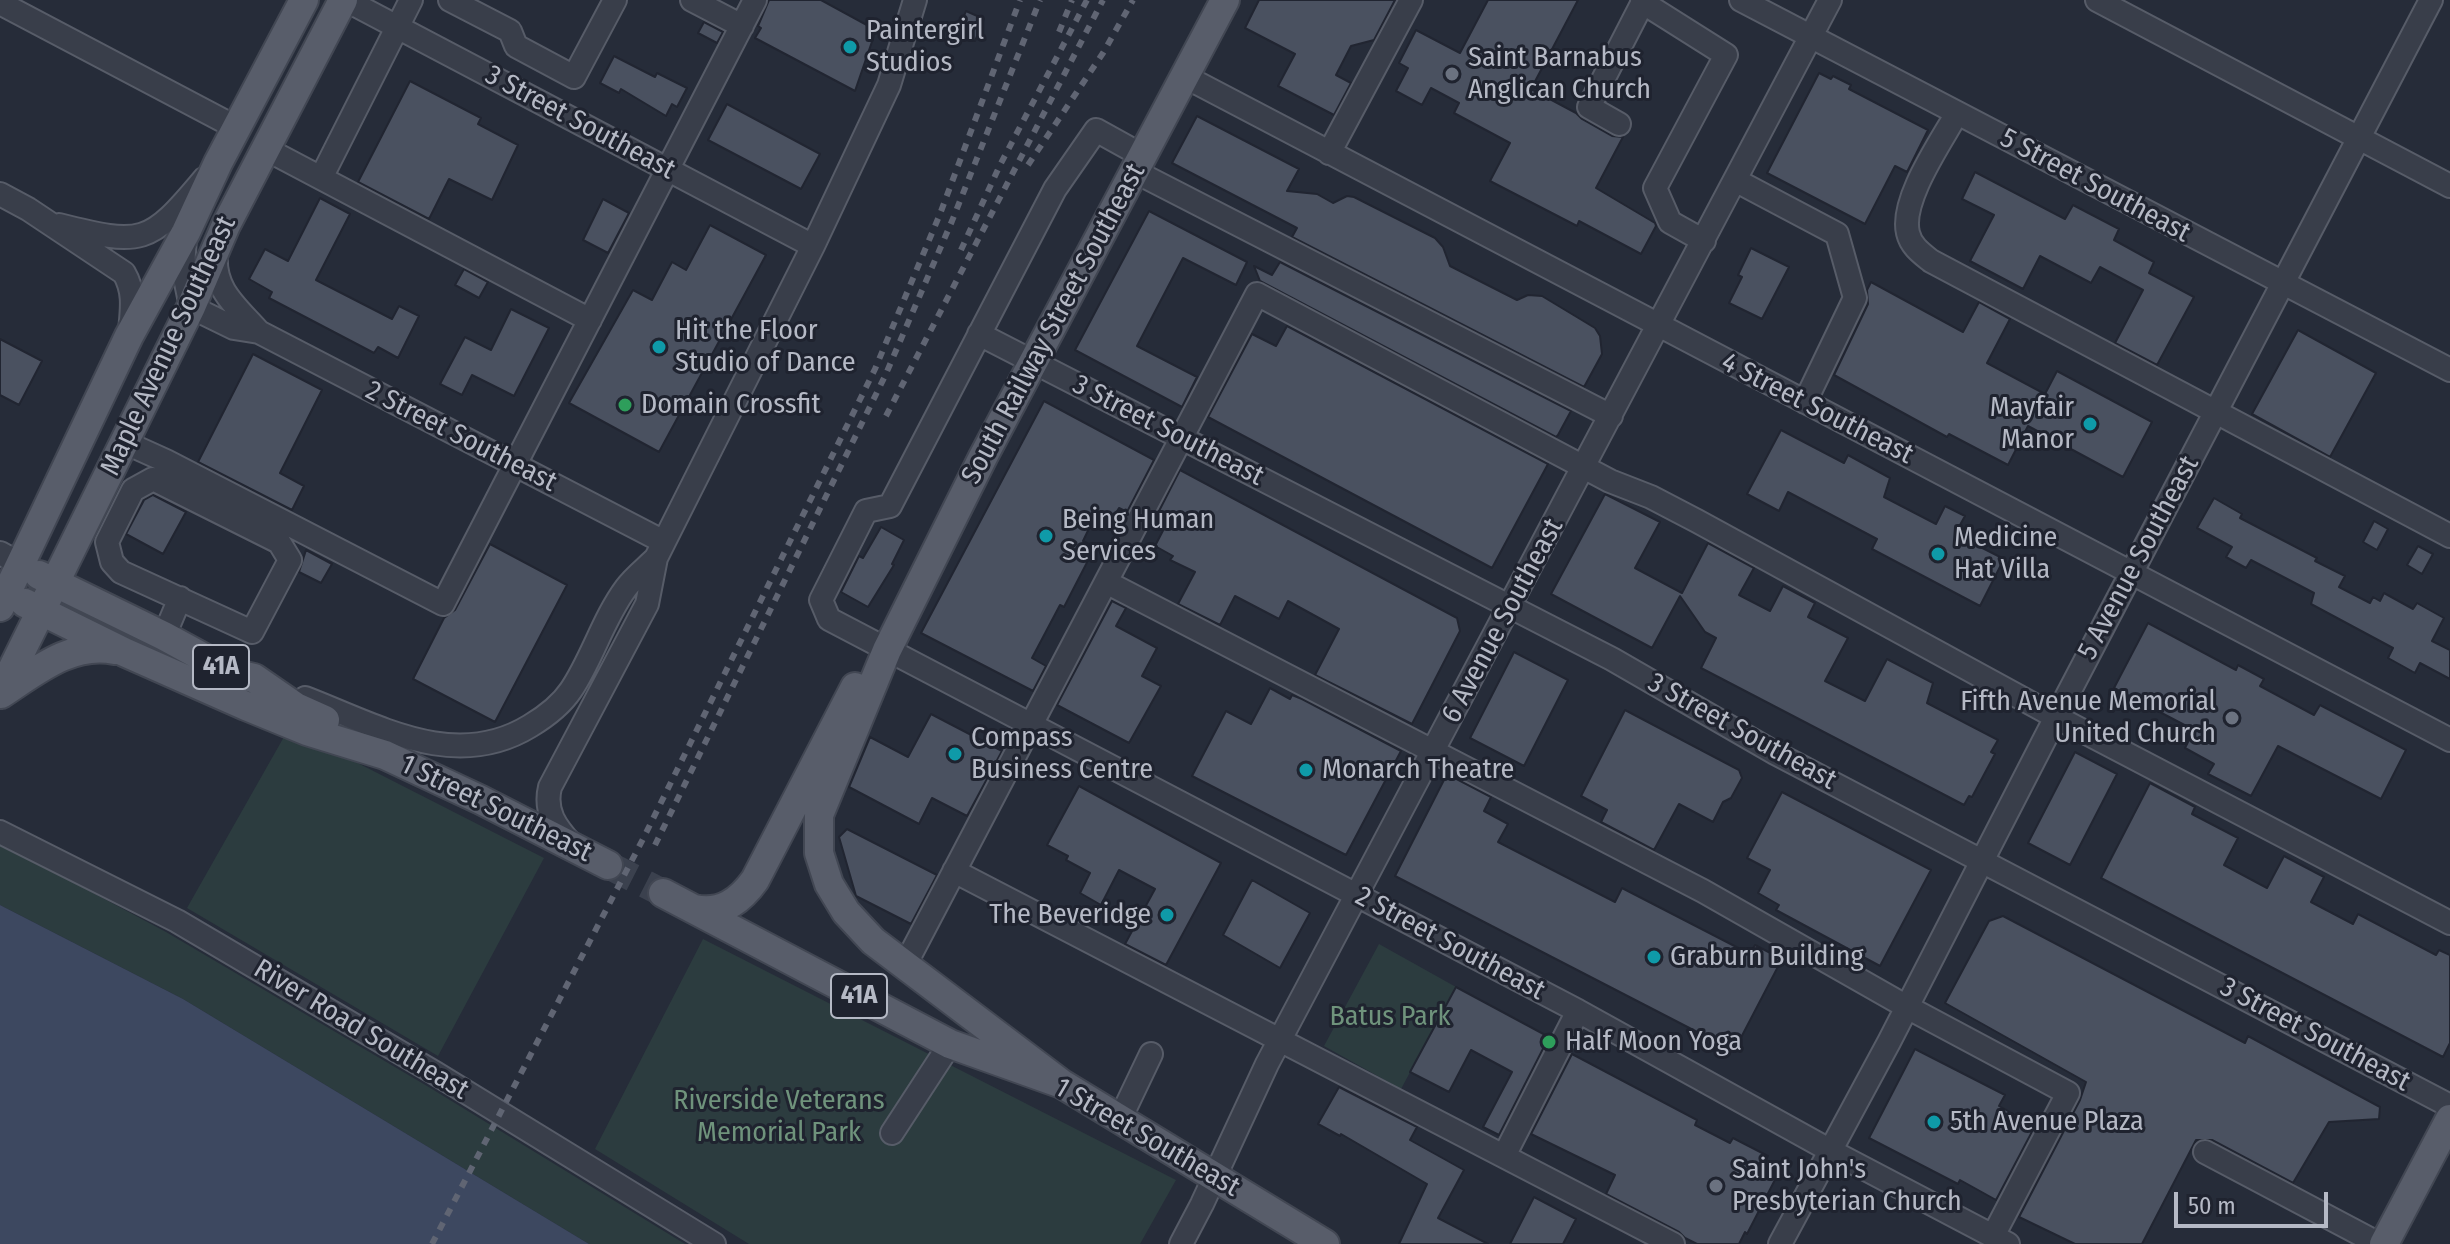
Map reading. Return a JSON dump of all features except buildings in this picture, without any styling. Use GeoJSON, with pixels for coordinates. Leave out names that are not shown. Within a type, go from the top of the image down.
{"type":"FeatureCollection","features":[{"type":"Feature","properties":{"kind":"main road","name":"Maple Avenue Southeast"},"geometry":{"type":"LineString","coordinates":[[2,596],[10,559],[186,232],[218,163],[304,0]]}},
{"type":"Feature","properties":{"kind":"main road","name":"Maple Avenue Southeast"},"geometry":{"type":"LineString","coordinates":[[0,694],[191,307],[226,225],[344,0]]}},
{"type":"Feature","properties":{"kind":"main road","name":"South Railway Street Southeast"},"geometry":{"type":"LineString","coordinates":[[1062,1084],[873,941],[846,912],[829,884],[819,853],[819,815],[887,650],[1033,361],[1225,0]]}},
{"type":"Feature","properties":{"kind":"main road","name":"1 Street Southeast"},"geometry":{"type":"LineString","coordinates":[[10,559],[232,673],[254,678],[296,707],[356,735],[385,755]]}},
{"type":"Feature","properties":{"kind":"main road","name":"1 Street Southeast"},"geometry":{"type":"LineString","coordinates":[[2,596],[307,731],[385,755],[608,865]]}},
{"type":"Feature","properties":{"kind":"main road"},"geometry":{"type":"LineString","coordinates":[[0,694],[59,657],[99,647],[124,652]]}},
{"type":"Feature","properties":{"kind":"main road","name":"South Railway Street Southeast"},"geometry":{"type":"LineString","coordinates":[[693,909],[725,907],[746,893],[854,688],[887,650]]}},
{"type":"Feature","properties":{"kind":"main road","name":"1 Street Southeast"},"geometry":{"type":"LineString","coordinates":[[663,893],[950,1044],[1062,1084],[1325,1244]]}},
{"type":"Feature","properties":{"kind":"main road"},"geometry":{"type":"LineString","coordinates":[[2382,1244],[2450,1119]]}},
{"type":"Feature","properties":{"kind":"street","name":"3 Street Southeast"},"geometry":{"type":"LineString","coordinates":[[344,0],[813,246]]}},
{"type":"Feature","properties":{"kind":"street"},"geometry":{"type":"LineString","coordinates":[[321,178],[411,0]]}},
{"type":"Feature","properties":{"kind":"street"},"geometry":{"type":"LineString","coordinates":[[450,0],[510,31],[516,46],[574,77],[615,0]]}},
{"type":"Feature","properties":{"kind":"street"},"geometry":{"type":"LineString","coordinates":[[692,0],[742,26]]}},
{"type":"Feature","properties":{"kind":"street"},"geometry":{"type":"LineString","coordinates":[[124,442],[443,604],[755,0]]}},
{"type":"Feature","properties":{"kind":"street"},"geometry":{"type":"LineString","coordinates":[[573,846],[550,817],[550,787],[647,604],[660,550],[813,246],[889,85],[915,0]]}},
{"type":"Feature","properties":{"kind":"street"},"geometry":{"type":"LineString","coordinates":[[1329,153],[1411,0]]}},
{"type":"Feature","properties":{"kind":"street","name":"5 Street Southeast"},"geometry":{"type":"LineString","coordinates":[[1741,0],[2450,370]]}},
{"type":"Feature","properties":{"kind":"street","name":"6 Avenue Southeast"},"geometry":{"type":"LineString","coordinates":[[1181,1244],[1279,1040],[1830,0]]}},
{"type":"Feature","properties":{"kind":"street"},"geometry":{"type":"LineString","coordinates":[[2097,0],[2450,186]]}},
{"type":"Feature","properties":{"kind":"street","name":"5 Avenue Southeast"},"geometry":{"type":"LineString","coordinates":[[1780,1244],[1907,1007],[2431,0]]}},
{"type":"Feature","properties":{"kind":"street"},"geometry":{"type":"LineString","coordinates":[[2443,0],[2450,4]]}},
{"type":"Feature","properties":{"kind":"street"},"geometry":{"type":"LineString","coordinates":[[1619,124],[1589,107],[1643,1],[1726,55],[1655,188],[1670,222],[1704,241]]}},
{"type":"Feature","properties":{"kind":"street"},"geometry":{"type":"LineString","coordinates":[[0,3],[237,128]]}},
{"type":"Feature","properties":{"kind":"street"},"geometry":{"type":"LineString","coordinates":[[498,80],[516,46]]}},
{"type":"Feature","properties":{"kind":"street","name":"4 Street Southeast"},"geometry":{"type":"LineString","coordinates":[[1184,76],[2450,740]]}},
{"type":"Feature","properties":{"kind":"street"},"geometry":{"type":"LineString","coordinates":[[1957,113],[1912,196],[1906,216],[1908,234],[1915,248],[1931,261],[2450,536]]}},
{"type":"Feature","properties":{"kind":"street"},"geometry":{"type":"LineString","coordinates":[[979,334],[1055,189],[1096,130],[1138,163],[1611,416]]}},
{"type":"Feature","properties":{"kind":"street"},"geometry":{"type":"LineString","coordinates":[[266,149],[590,320]]}},
{"type":"Feature","properties":{"kind":"street"},"geometry":{"type":"LineString","coordinates":[[50,223],[115,238],[138,237],[168,220],[218,163]]}},
{"type":"Feature","properties":{"kind":"street"},"geometry":{"type":"LineString","coordinates":[[1735,180],[1837,234],[1855,298],[1805,402]]}},
{"type":"Feature","properties":{"kind":"street"},"geometry":{"type":"LineString","coordinates":[[0,194],[50,223],[124,273],[133,294],[129,336]]}},
{"type":"Feature","properties":{"kind":"street","name":"2 Street Southeast"},"geometry":{"type":"LineString","coordinates":[[226,225],[216,251],[216,274],[220,288],[259,332]]}},
{"type":"Feature","properties":{"kind":"street"},"geometry":{"type":"LineString","coordinates":[[186,232],[183,268],[191,307]]}},
{"type":"Feature","properties":{"kind":"street"},"geometry":{"type":"LineString","coordinates":[[905,965],[1257,294],[1585,467],[1697,521],[2056,717],[2450,923]]}},
{"type":"Feature","properties":{"kind":"street","name":"2 Street Southeast"},"geometry":{"type":"LineString","coordinates":[[191,307],[234,328],[259,332],[515,465],[660,550]]}},
{"type":"Feature","properties":{"kind":"street","name":"3 Street Southeast"},"geometry":{"type":"LineString","coordinates":[[979,334],[1612,659],[1775,753],[2450,1106]]}},
{"type":"Feature","properties":{"kind":"street","name":"2 Street Southeast"},"geometry":{"type":"LineString","coordinates":[[979,334],[890,506],[866,511],[821,600],[829,619],[1578,1011],[1831,1151],[2001,1240]]}},
{"type":"Feature","properties":{"kind":"street"},"geometry":{"type":"LineString","coordinates":[[153,479],[279,542],[290,560],[252,632],[180,598],[121,572],[112,562],[107,542],[133,490],[153,479]]}},
{"type":"Feature","properties":{"kind":"street"},"geometry":{"type":"LineString","coordinates":[[254,678],[419,742],[460,748],[503,740],[538,721],[569,693],[626,588],[660,550]]}},
{"type":"Feature","properties":{"kind":"street"},"geometry":{"type":"LineString","coordinates":[[1106,582],[1703,891],[1907,1007],[2068,1093],[2001,1240]]}},
{"type":"Feature","properties":{"kind":"street"},"geometry":{"type":"LineString","coordinates":[[164,636],[180,598]]}},
{"type":"Feature","properties":{"kind":"street","name":"River Road Southeast"},"geometry":{"type":"LineString","coordinates":[[0,832],[177,921],[435,1073],[714,1244]]}},
{"type":"Feature","properties":{"kind":"street"},"geometry":{"type":"LineString","coordinates":[[954,871],[1673,1244]]}},
{"type":"Feature","properties":{"kind":"street"},"geometry":{"type":"LineString","coordinates":[[1504,1156],[1578,1011]]}},
{"type":"Feature","properties":{"kind":"street"},"geometry":{"type":"LineString","coordinates":[[892,1133],[950,1044]]}},
{"type":"Feature","properties":{"kind":"street"},"geometry":{"type":"LineString","coordinates":[[1119,1121],[1151,1054]]}},
{"type":"Feature","properties":{"kind":"street"},"geometry":{"type":"LineString","coordinates":[[2205,1152],[2382,1244]]}},
{"type":"Feature","properties":{"kind":"green space"},"geometry":{"type":"Polygon","coordinates":[[[289,728],[544,858],[438,1056],[187,908],[289,728]]]}},
{"type":"Feature","properties":{"kind":"green space"},"geometry":{"type":"Polygon","coordinates":[[[0,843],[166,932],[427,1086],[685,1244],[589,1244],[183,999],[0,905],[0,843]]]}},
{"type":"Feature","properties":{"kind":"green space","name":"Riverside Veterans Memorial Park"},"geometry":{"type":"Polygon","coordinates":[[[703,939],[1176,1180],[1140,1244],[749,1244],[595,1149],[703,939]]]}},
{"type":"Feature","properties":{"kind":"green space","name":"Batus Park"},"geometry":{"type":"Polygon","coordinates":[[[1379,944],[1456,987],[1401,1089],[1324,1046],[1379,944]]]}},
{"type":"Feature","properties":{"kind":"water"},"geometry":{"type":"Polygon","coordinates":[[[0,905],[183,999],[589,1244],[0,1244],[0,905]]]}},
{"type":"Feature","properties":{"kind":"tunnel"},"geometry":{"type":"LineString","coordinates":[[608,865],[663,893]]}},
{"type":"Feature","properties":{"kind":"railway"},"geometry":{"type":"LineString","coordinates":[[432,1244],[643,839],[875,369],[940,214],[1020,0]]}},
{"type":"Feature","properties":{"kind":"railway"},"geometry":{"type":"LineString","coordinates":[[655,845],[885,376],[952,221],[1040,0]]}},
{"type":"Feature","properties":{"kind":"railway"},"geometry":{"type":"LineString","coordinates":[[1059,32],[1072,0]]}},
{"type":"Feature","properties":{"kind":"railway"},"geometry":{"type":"LineString","coordinates":[[961,250],[1000,165],[1087,0]]}},
{"type":"Feature","properties":{"kind":"railway"},"geometry":{"type":"LineString","coordinates":[[886,416],[1103,0]]}},
{"type":"Feature","properties":{"kind":"railway"},"geometry":{"type":"LineString","coordinates":[[1028,165],[1103,53],[1133,0]]}},
{"type":"Feature","properties":{"kind":"place","name":"Paintergirl Studios"},"geometry":{"type":"Point","coordinates":[850,47]}},
{"type":"Feature","properties":{"kind":"place","name":"Saint Barnabus Anglican Church"},"geometry":{"type":"Point","coordinates":[1452,74]}},
{"type":"Feature","properties":{"kind":"place","name":"Hit the Floor Studio of Dance"},"geometry":{"type":"Point","coordinates":[659,347]}},
{"type":"Feature","properties":{"kind":"place","name":"Domain Crossfit"},"geometry":{"type":"Point","coordinates":[625,405]}},
{"type":"Feature","properties":{"kind":"place","name":"Mayfair Manor"},"geometry":{"type":"Point","coordinates":[2090,424]}},
{"type":"Feature","properties":{"kind":"place","name":"Being Human Services"},"geometry":{"type":"Point","coordinates":[1046,536]}},
{"type":"Feature","properties":{"kind":"place","name":"Medicine Hat Villa"},"geometry":{"type":"Point","coordinates":[1938,554]}},
{"type":"Feature","properties":{"kind":"place","name":"Fifth Avenue Memorial United Church"},"geometry":{"type":"Point","coordinates":[2232,718]}},
{"type":"Feature","properties":{"kind":"place","name":"Compass Business Centre"},"geometry":{"type":"Point","coordinates":[955,754]}},
{"type":"Feature","properties":{"kind":"place","name":"Monarch Theatre"},"geometry":{"type":"Point","coordinates":[1306,770]}},
{"type":"Feature","properties":{"kind":"place","name":"The Beveridge"},"geometry":{"type":"Point","coordinates":[1167,915]}},
{"type":"Feature","properties":{"kind":"place","name":"Graburn Building"},"geometry":{"type":"Point","coordinates":[1654,957]}},
{"type":"Feature","properties":{"kind":"place","name":"Half Moon Yoga"},"geometry":{"type":"Point","coordinates":[1549,1042]}},
{"type":"Feature","properties":{"kind":"place","name":"5th Avenue Plaza"},"geometry":{"type":"Point","coordinates":[1934,1122]}},
{"type":"Feature","properties":{"kind":"place","name":"Saint John's Presbyterian Church"},"geometry":{"type":"Point","coordinates":[1716,1186]}}]}
